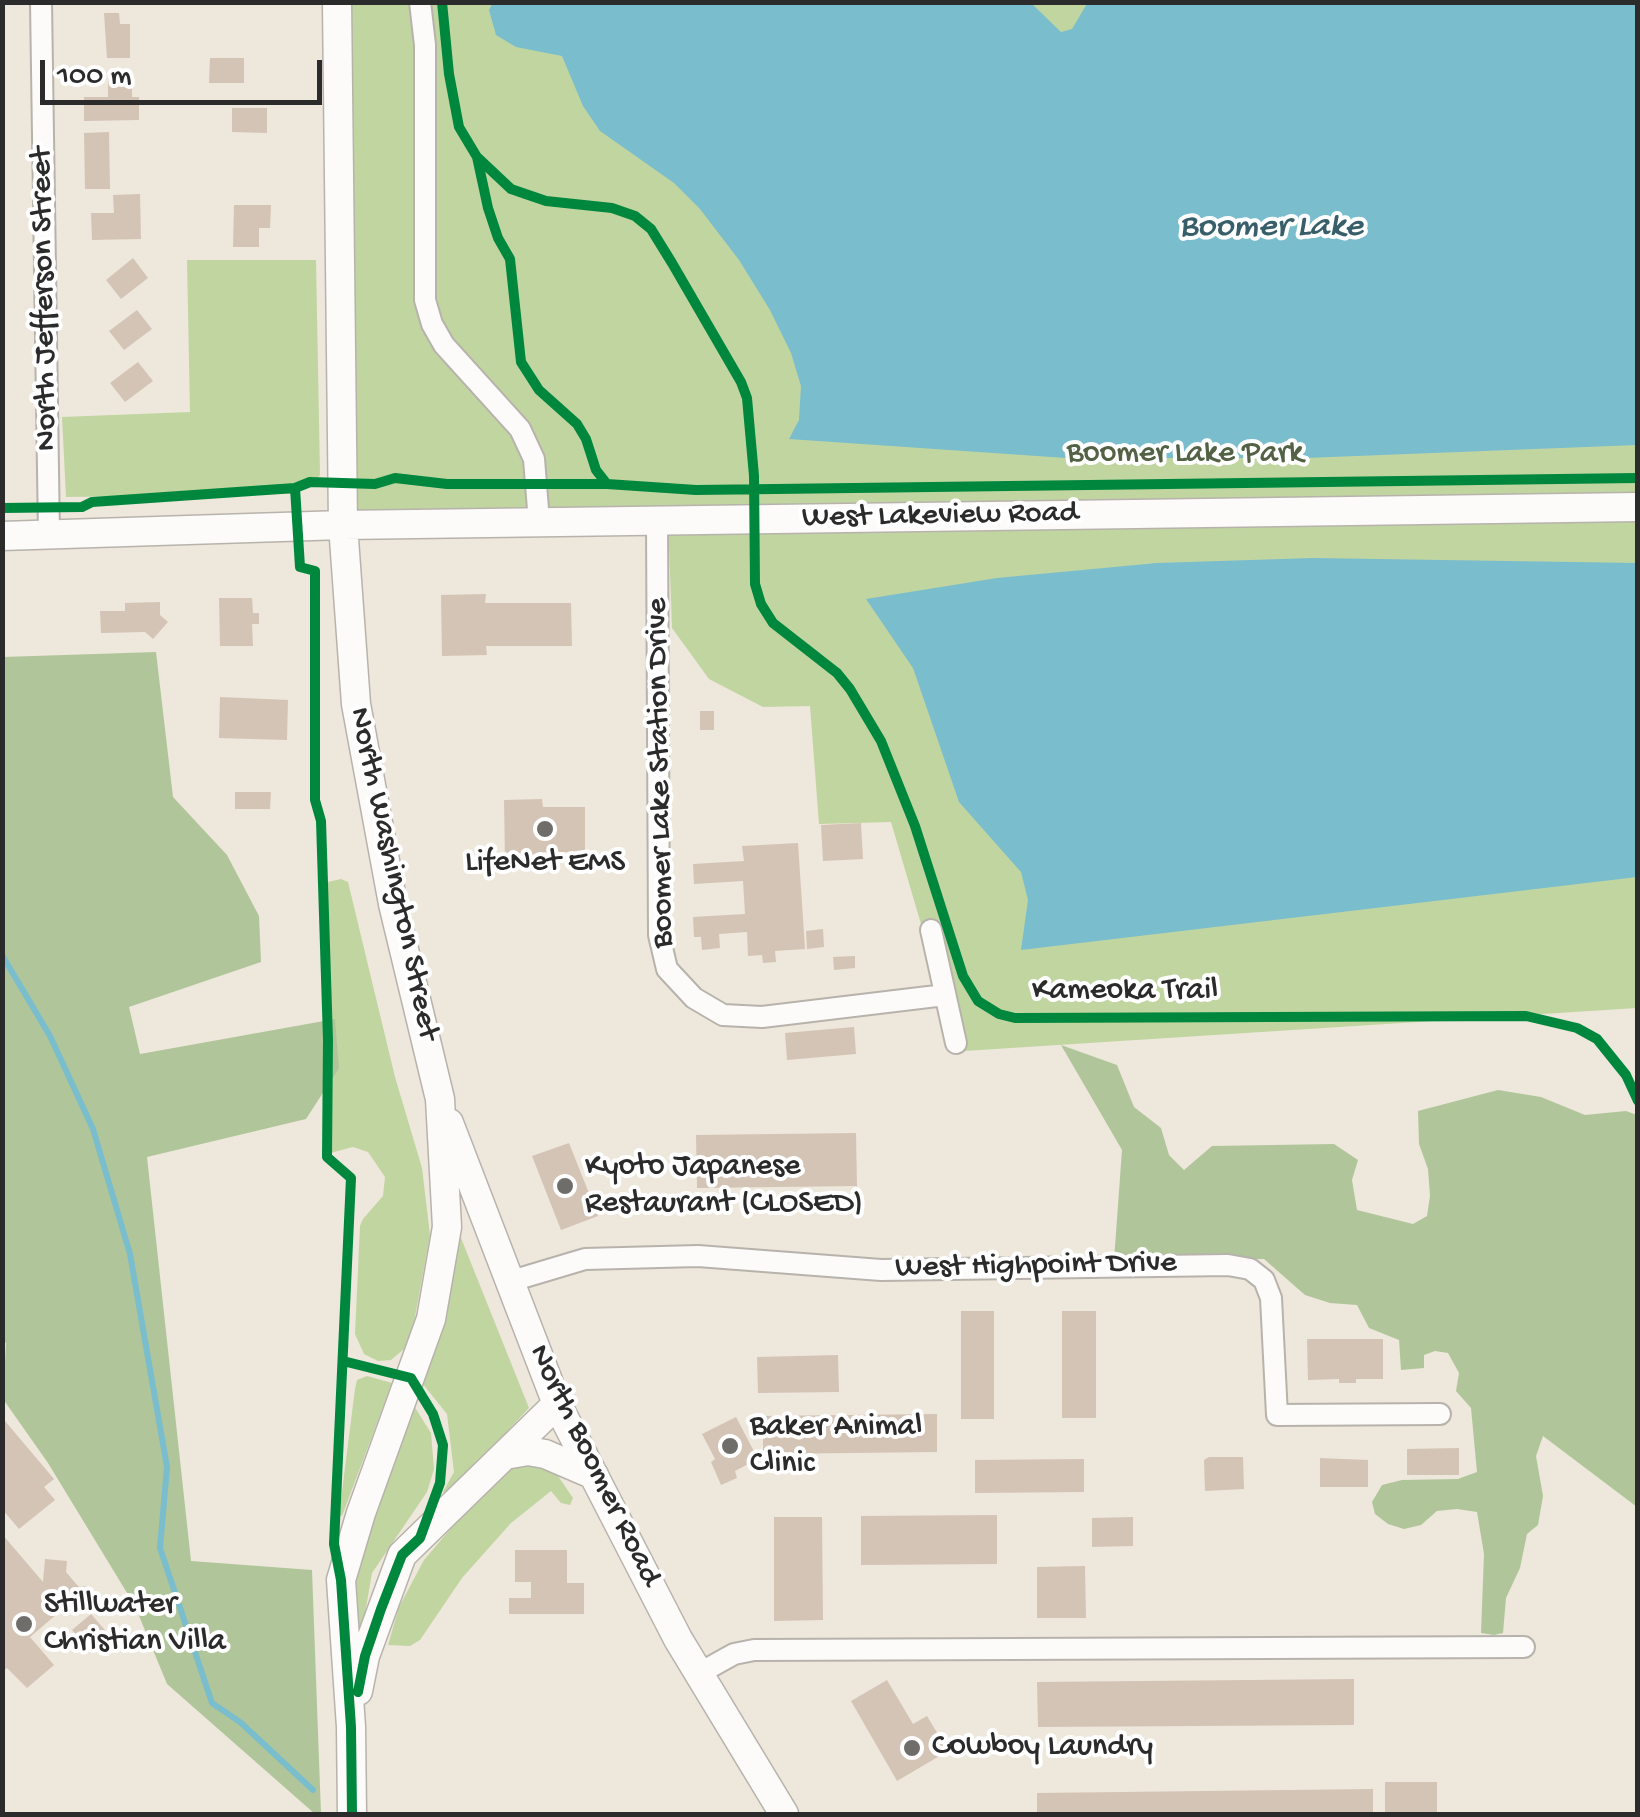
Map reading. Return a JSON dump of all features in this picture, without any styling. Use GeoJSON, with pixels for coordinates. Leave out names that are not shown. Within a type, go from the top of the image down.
{"type":"FeatureCollection","features":[{"type":"Feature","properties":{"kind":"main road","name":"North Washington Street"},"geometry":{"type":"LineString","coordinates":[[337,2],[344,525],[360,737],[440,1099],[446,1227],[431,1319],[341,1580],[351,1727],[352,1814]]}},
{"type":"Feature","properties":{"kind":"main road","name":"West Lakeview Road"},"geometry":{"type":"LineString","coordinates":[[2,536],[344,525],[1638,508]]}},
{"type":"Feature","properties":{"kind":"main road","name":"North Boomer Road"},"geometry":{"type":"LineString","coordinates":[[440,1099],[557,1404],[698,1674],[784,1814]]}},
{"type":"Feature","properties":{"kind":"main road","name":"North Washington Street"},"geometry":{"type":"LineString","coordinates":[[351,1727],[365,1656],[402,1555],[557,1404]]}},
{"type":"Feature","properties":{"kind":"main road"},"geometry":{"type":"LineString","coordinates":[[505,1456],[528,1451],[545,1454],[594,1476]]}},
{"type":"Feature","properties":{"kind":"street","name":"North Jefferson Street"},"geometry":{"type":"LineString","coordinates":[[41,2],[49,536]]}},
{"type":"Feature","properties":{"kind":"street"},"geometry":{"type":"LineString","coordinates":[[420,2],[425,44],[425,300],[444,345],[520,429],[534,458],[540,522]]}},
{"type":"Feature","properties":{"kind":"street","name":"Boomer Lake Station Drive"},"geometry":{"type":"LineString","coordinates":[[658,520],[659,935],[667,970],[694,998],[723,1015],[762,1017],[945,995]]}},
{"type":"Feature","properties":{"kind":"street"},"geometry":{"type":"LineString","coordinates":[[930,930],[956,1043]]}},
{"type":"Feature","properties":{"kind":"street","name":"West Highpoint Drive"},"geometry":{"type":"LineString","coordinates":[[508,1282],[585,1258],[698,1256],[880,1270],[1228,1265],[1250,1269],[1264,1280],[1271,1298],[1277,1415],[1440,1414]]}},
{"type":"Feature","properties":{"kind":"street"},"geometry":{"type":"LineString","coordinates":[[698,1674],[734,1654],[754,1650],[1524,1647]]}},
{"type":"Feature","properties":{"kind":"green space","name":"Boomer Lake Park"},"geometry":{"type":"Polygon","coordinates":[[[340,3],[1637,3],[1637,1008],[964,1051],[936,975],[891,822],[819,824],[810,706],[763,707],[709,679],[672,628],[668,518],[345,523],[340,3]]]}},
{"type":"Feature","properties":{"kind":"green space"},"geometry":{"type":"Polygon","coordinates":[[[187,260],[316,260],[320,475],[309,488],[291,494],[66,497],[62,417],[190,412],[187,260]]]}},
{"type":"Feature","properties":{"kind":"green space"},"geometry":{"type":"Polygon","coordinates":[[[156,652],[173,797],[227,855],[259,916],[261,962],[129,1007],[140,1054],[335,1019],[339,1068],[306,1119],[147,1157],[191,1561],[312,1570],[321,1814],[315,1814],[167,1684],[135,1606],[48,1463],[3,1399],[3,657],[156,652]]]}},
{"type":"Feature","properties":{"kind":"green space"},"geometry":{"type":"Polygon","coordinates":[[[341,879],[348,882],[395,1077],[422,1168],[430,1235],[410,1344],[391,1360],[378,1361],[364,1354],[355,1334],[360,1226],[383,1196],[385,1177],[368,1152],[353,1147],[330,1153],[319,884],[341,879]]]}},
{"type":"Feature","properties":{"kind":"green space"},"geometry":{"type":"Polygon","coordinates":[[[1061,1045],[1117,1065],[1134,1107],[1161,1128],[1169,1155],[1184,1170],[1212,1146],[1334,1144],[1358,1160],[1352,1180],[1357,1210],[1413,1224],[1427,1216],[1430,1196],[1428,1169],[1419,1144],[1418,1111],[1498,1090],[1541,1097],[1585,1115],[1626,1111],[1637,1115],[1637,1507],[1543,1436],[1536,1456],[1543,1496],[1538,1525],[1527,1534],[1520,1568],[1506,1598],[1503,1633],[1481,1633],[1484,1554],[1477,1512],[1437,1511],[1421,1525],[1404,1529],[1375,1514],[1372,1502],[1382,1485],[1402,1480],[1458,1479],[1477,1472],[1471,1408],[1456,1391],[1459,1373],[1448,1353],[1435,1351],[1424,1355],[1424,1368],[1401,1370],[1399,1340],[1369,1328],[1357,1305],[1330,1303],[1305,1295],[1264,1259],[1114,1260],[1122,1150],[1061,1045]]]}},
{"type":"Feature","properties":{"kind":"green space"},"geometry":{"type":"Polygon","coordinates":[[[461,1238],[529,1408],[448,1495],[443,1492],[454,1472],[447,1414],[422,1383],[447,1316],[455,1242],[461,1238]]]}},
{"type":"Feature","properties":{"kind":"green space"},"geometry":{"type":"Polygon","coordinates":[[[367,1376],[392,1383],[342,1516],[339,1515],[355,1389],[357,1380],[367,1376]]]}},
{"type":"Feature","properties":{"kind":"green space"},"geometry":{"type":"Polygon","coordinates":[[[414,1406],[431,1433],[434,1469],[427,1492],[372,1573],[360,1642],[350,1644],[357,1557],[414,1406]]]}},
{"type":"Feature","properties":{"kind":"green space"},"geometry":{"type":"Polygon","coordinates":[[[538,1464],[554,1470],[573,1498],[570,1505],[561,1503],[551,1491],[511,1523],[462,1578],[420,1640],[410,1646],[388,1645],[399,1607],[424,1560],[487,1486],[514,1467],[538,1464]]]}},
{"type":"Feature","properties":{"kind":"water","name":"Boomer Lake"},"geometry":{"type":"Polygon","coordinates":[[[493,2],[1031,3],[1061,32],[1072,29],[1088,2],[1637,3],[1637,445],[1305,458],[1066,458],[789,439],[799,420],[801,386],[791,353],[770,310],[739,260],[700,209],[674,183],[600,131],[583,106],[562,56],[516,47],[496,35],[489,10],[493,2]]]}},
{"type":"Feature","properties":{"kind":"water"},"geometry":{"type":"Polygon","coordinates":[[[1313,558],[1637,563],[1637,877],[1021,950],[1028,900],[1021,872],[959,802],[913,668],[866,599],[997,578],[1157,563],[1313,558]]]}},
{"type":"Feature","properties":{"kind":"building"},"geometry":{"type":"Polygon","coordinates":[[[104,13],[119,13],[120,24],[130,24],[130,58],[107,58],[104,13]]]}},
{"type":"Feature","properties":{"kind":"building"},"geometry":{"type":"Polygon","coordinates":[[[210,58],[244,58],[244,83],[209,83],[210,58]]]}},
{"type":"Feature","properties":{"kind":"building"},"geometry":{"type":"Polygon","coordinates":[[[108,76],[132,76],[132,97],[139,97],[139,120],[84,121],[84,97],[108,97],[108,76]]]}},
{"type":"Feature","properties":{"kind":"building"},"geometry":{"type":"Polygon","coordinates":[[[232,108],[267,108],[267,133],[232,132],[232,108]]]}},
{"type":"Feature","properties":{"kind":"building"},"geometry":{"type":"Polygon","coordinates":[[[109,132],[110,189],[85,189],[84,133],[109,132]]]}},
{"type":"Feature","properties":{"kind":"building"},"geometry":{"type":"Polygon","coordinates":[[[140,194],[141,239],[92,240],[91,213],[114,213],[113,195],[140,194]]]}},
{"type":"Feature","properties":{"kind":"building"},"geometry":{"type":"Polygon","coordinates":[[[234,205],[271,205],[270,228],[259,228],[259,247],[233,247],[234,205]]]}},
{"type":"Feature","properties":{"kind":"building"},"geometry":{"type":"Polygon","coordinates":[[[133,258],[148,278],[121,299],[106,280],[133,258]]]}},
{"type":"Feature","properties":{"kind":"building"},"geometry":{"type":"Polygon","coordinates":[[[137,310],[152,329],[124,350],[109,331],[137,310]]]}},
{"type":"Feature","properties":{"kind":"building"},"geometry":{"type":"Polygon","coordinates":[[[138,362],[153,381],[125,402],[110,383],[138,362]]]}},
{"type":"Feature","properties":{"kind":"building"},"geometry":{"type":"Polygon","coordinates":[[[486,594],[485,603],[571,603],[572,646],[486,646],[487,655],[442,656],[441,595],[486,594]]]}},
{"type":"Feature","properties":{"kind":"building"},"geometry":{"type":"Polygon","coordinates":[[[219,598],[252,598],[253,613],[259,613],[259,624],[252,624],[253,646],[220,646],[219,598]]]}},
{"type":"Feature","properties":{"kind":"building"},"geometry":{"type":"Polygon","coordinates":[[[160,602],[160,615],[168,622],[153,639],[145,632],[101,633],[100,611],[125,611],[125,603],[160,602]]]}},
{"type":"Feature","properties":{"kind":"building"},"geometry":{"type":"Polygon","coordinates":[[[220,697],[288,700],[287,740],[219,738],[220,697]]]}},
{"type":"Feature","properties":{"kind":"building"},"geometry":{"type":"Polygon","coordinates":[[[700,711],[714,711],[714,730],[700,730],[700,711]]]}},
{"type":"Feature","properties":{"kind":"building"},"geometry":{"type":"Polygon","coordinates":[[[235,792],[271,792],[270,809],[235,809],[235,792]]]}},
{"type":"Feature","properties":{"kind":"building","name":"LifeNet EMS"},"geometry":{"type":"Polygon","coordinates":[[[542,799],[543,807],[585,807],[585,852],[544,852],[544,860],[505,861],[504,800],[542,799]]]}},
{"type":"Feature","properties":{"kind":"building"},"geometry":{"type":"Polygon","coordinates":[[[861,823],[863,859],[823,861],[821,825],[861,823]]]}},
{"type":"Feature","properties":{"kind":"building"},"geometry":{"type":"Polygon","coordinates":[[[798,843],[805,949],[775,951],[776,962],[763,963],[762,955],[748,956],[747,932],[719,934],[720,948],[702,950],[701,937],[694,937],[693,917],[745,914],[743,881],[694,884],[693,864],[744,861],[742,846],[798,843]]]}},
{"type":"Feature","properties":{"kind":"building"},"geometry":{"type":"Polygon","coordinates":[[[823,929],[824,947],[807,949],[806,931],[823,929]]]}},
{"type":"Feature","properties":{"kind":"building"},"geometry":{"type":"Polygon","coordinates":[[[855,956],[855,968],[834,970],[833,957],[855,956]]]}},
{"type":"Feature","properties":{"kind":"building"},"geometry":{"type":"Polygon","coordinates":[[[854,1027],[856,1054],[787,1060],[785,1033],[854,1027]]]}},
{"type":"Feature","properties":{"kind":"building"},"geometry":{"type":"Polygon","coordinates":[[[856,1133],[857,1186],[697,1188],[696,1135],[856,1133]]]}},
{"type":"Feature","properties":{"kind":"building","name":"Kyoto Japanese Restaurant (CLOSED)"},"geometry":{"type":"Polygon","coordinates":[[[569,1143],[598,1216],[561,1230],[532,1156],[569,1143]]]}},
{"type":"Feature","properties":{"kind":"building"},"geometry":{"type":"Polygon","coordinates":[[[961,1311],[994,1311],[994,1419],[961,1419],[961,1311]]]}},
{"type":"Feature","properties":{"kind":"building"},"geometry":{"type":"Polygon","coordinates":[[[1062,1311],[1096,1311],[1096,1418],[1062,1418],[1062,1311]]]}},
{"type":"Feature","properties":{"kind":"building"},"geometry":{"type":"Polygon","coordinates":[[[1307,1339],[1383,1339],[1383,1379],[1356,1379],[1356,1383],[1308,1380],[1307,1339]]]}},
{"type":"Feature","properties":{"kind":"building"},"geometry":{"type":"Polygon","coordinates":[[[838,1355],[839,1392],[758,1393],[757,1357],[838,1355]]]}},
{"type":"Feature","properties":{"kind":"building"},"geometry":{"type":"Polygon","coordinates":[[[937,1414],[937,1452],[763,1454],[763,1416],[937,1414]]]}},
{"type":"Feature","properties":{"kind":"building","name":"Baker Animal Clinic"},"geometry":{"type":"Polygon","coordinates":[[[736,1417],[758,1459],[735,1471],[737,1478],[721,1485],[711,1462],[715,1459],[702,1434],[736,1417]]]}},
{"type":"Feature","properties":{"kind":"building","name":"Stillwater Christian Villa"},"geometry":{"type":"Polygon","coordinates":[[[5,1421],[54,1479],[44,1487],[55,1500],[19,1529],[2,1509],[5,1421]]]}},
{"type":"Feature","properties":{"kind":"building"},"geometry":{"type":"Polygon","coordinates":[[[1459,1448],[1459,1475],[1407,1475],[1407,1449],[1459,1448]]]}},
{"type":"Feature","properties":{"kind":"building"},"geometry":{"type":"Polygon","coordinates":[[[1243,1457],[1244,1489],[1205,1491],[1204,1460],[1243,1457]]]}},
{"type":"Feature","properties":{"kind":"building"},"geometry":{"type":"Polygon","coordinates":[[[1320,1458],[1368,1460],[1368,1487],[1320,1487],[1320,1458]]]}},
{"type":"Feature","properties":{"kind":"building"},"geometry":{"type":"Polygon","coordinates":[[[1084,1459],[1084,1492],[975,1493],[975,1460],[1084,1459]]]}},
{"type":"Feature","properties":{"kind":"building"},"geometry":{"type":"Polygon","coordinates":[[[997,1515],[997,1564],[861,1565],[861,1516],[997,1515]]]}},
{"type":"Feature","properties":{"kind":"building"},"geometry":{"type":"Polygon","coordinates":[[[774,1517],[822,1517],[823,1620],[774,1621],[774,1517]]]}},
{"type":"Feature","properties":{"kind":"building"},"geometry":{"type":"Polygon","coordinates":[[[1133,1517],[1133,1546],[1092,1547],[1092,1518],[1133,1517]]]}},
{"type":"Feature","properties":{"kind":"building","name":"Stillwater Christian Villa"},"geometry":{"type":"Polygon","coordinates":[[[2,1534],[43,1582],[45,1559],[67,1561],[66,1572],[78,1586],[89,1587],[87,1610],[64,1608],[30,1637],[54,1665],[27,1688],[7,1668],[2,1672],[2,1534]]]}},
{"type":"Feature","properties":{"kind":"building"},"geometry":{"type":"Polygon","coordinates":[[[515,1550],[567,1550],[567,1583],[584,1583],[584,1614],[509,1614],[509,1598],[531,1598],[531,1582],[515,1582],[515,1550]]]}},
{"type":"Feature","properties":{"kind":"building"},"geometry":{"type":"Polygon","coordinates":[[[1085,1566],[1086,1618],[1037,1618],[1037,1567],[1085,1566]]]}},
{"type":"Feature","properties":{"kind":"building"},"geometry":{"type":"Polygon","coordinates":[[[91,1614],[110,1636],[92,1652],[72,1630],[91,1614]]]}},
{"type":"Feature","properties":{"kind":"building"},"geometry":{"type":"Polygon","coordinates":[[[1354,1679],[1354,1725],[1038,1727],[1037,1682],[1354,1679]]]}},
{"type":"Feature","properties":{"kind":"building"},"geometry":{"type":"Polygon","coordinates":[[[887,1680],[913,1724],[927,1716],[948,1751],[897,1781],[851,1701],[887,1680]]]}},
{"type":"Feature","properties":{"kind":"building"},"geometry":{"type":"Polygon","coordinates":[[[1385,1782],[1437,1782],[1437,1814],[1385,1814],[1385,1782]]]}},
{"type":"Feature","properties":{"kind":"building"},"geometry":{"type":"Polygon","coordinates":[[[1373,1789],[1373,1814],[1037,1814],[1037,1793],[1373,1789]]]}},
{"type":"Feature","properties":{"kind":"waterway"},"geometry":{"type":"LineString","coordinates":[[2,955],[50,1036],[93,1129],[130,1254],[167,1467],[160,1548],[212,1703],[240,1722],[313,1790]]}},
{"type":"Feature","properties":{"kind":"cycle path"},"geometry":{"type":"LineString","coordinates":[[442,2],[459,127],[477,157],[488,208],[510,259],[521,362],[539,390],[577,424],[596,470],[607,484],[696,490],[1638,478]]}},
{"type":"Feature","properties":{"kind":"cycle path","name":"Kameoka Trail"},"geometry":{"type":"LineString","coordinates":[[477,157],[511,189],[546,201],[612,208],[635,216],[651,229],[672,263],[747,398],[754,476],[755,584],[761,604],[773,623],[837,673],[881,741],[915,826],[963,976],[978,1001],[999,1014],[1015,1018],[1526,1016],[1577,1028],[1597,1039],[1626,1075],[1638,1101]]}},
{"type":"Feature","properties":{"kind":"cycle path"},"geometry":{"type":"LineString","coordinates":[[2,508],[82,507],[92,502],[295,488],[310,482],[375,484],[395,478],[447,484],[607,484]]}},
{"type":"Feature","properties":{"kind":"cycle path"},"geometry":{"type":"LineString","coordinates":[[295,488],[300,567],[315,571],[315,800],[321,821],[328,1040],[327,1157],[351,1178],[334,1544],[341,1580],[351,1727],[352,1814]]}},
{"type":"Feature","properties":{"kind":"cycle path"},"geometry":{"type":"LineString","coordinates":[[343,1361],[411,1378],[433,1414],[443,1445],[440,1483],[420,1538],[402,1555],[365,1656],[358,1692]]}},
{"type":"Feature","properties":{"kind":"place","name":"LifeNet EMS"},"geometry":{"type":"Point","coordinates":[545,829]}},
{"type":"Feature","properties":{"kind":"place","name":"Kyoto Japanese Restaurant (CLOSED)"},"geometry":{"type":"Point","coordinates":[565,1186]}},
{"type":"Feature","properties":{"kind":"place","name":"Baker Animal Clinic"},"geometry":{"type":"Point","coordinates":[730,1446]}},
{"type":"Feature","properties":{"kind":"place","name":"Stillwater Christian Villa"},"geometry":{"type":"Point","coordinates":[24,1624]}},
{"type":"Feature","properties":{"kind":"place","name":"Cowboy Laundry"},"geometry":{"type":"Point","coordinates":[912,1748]}}]}
